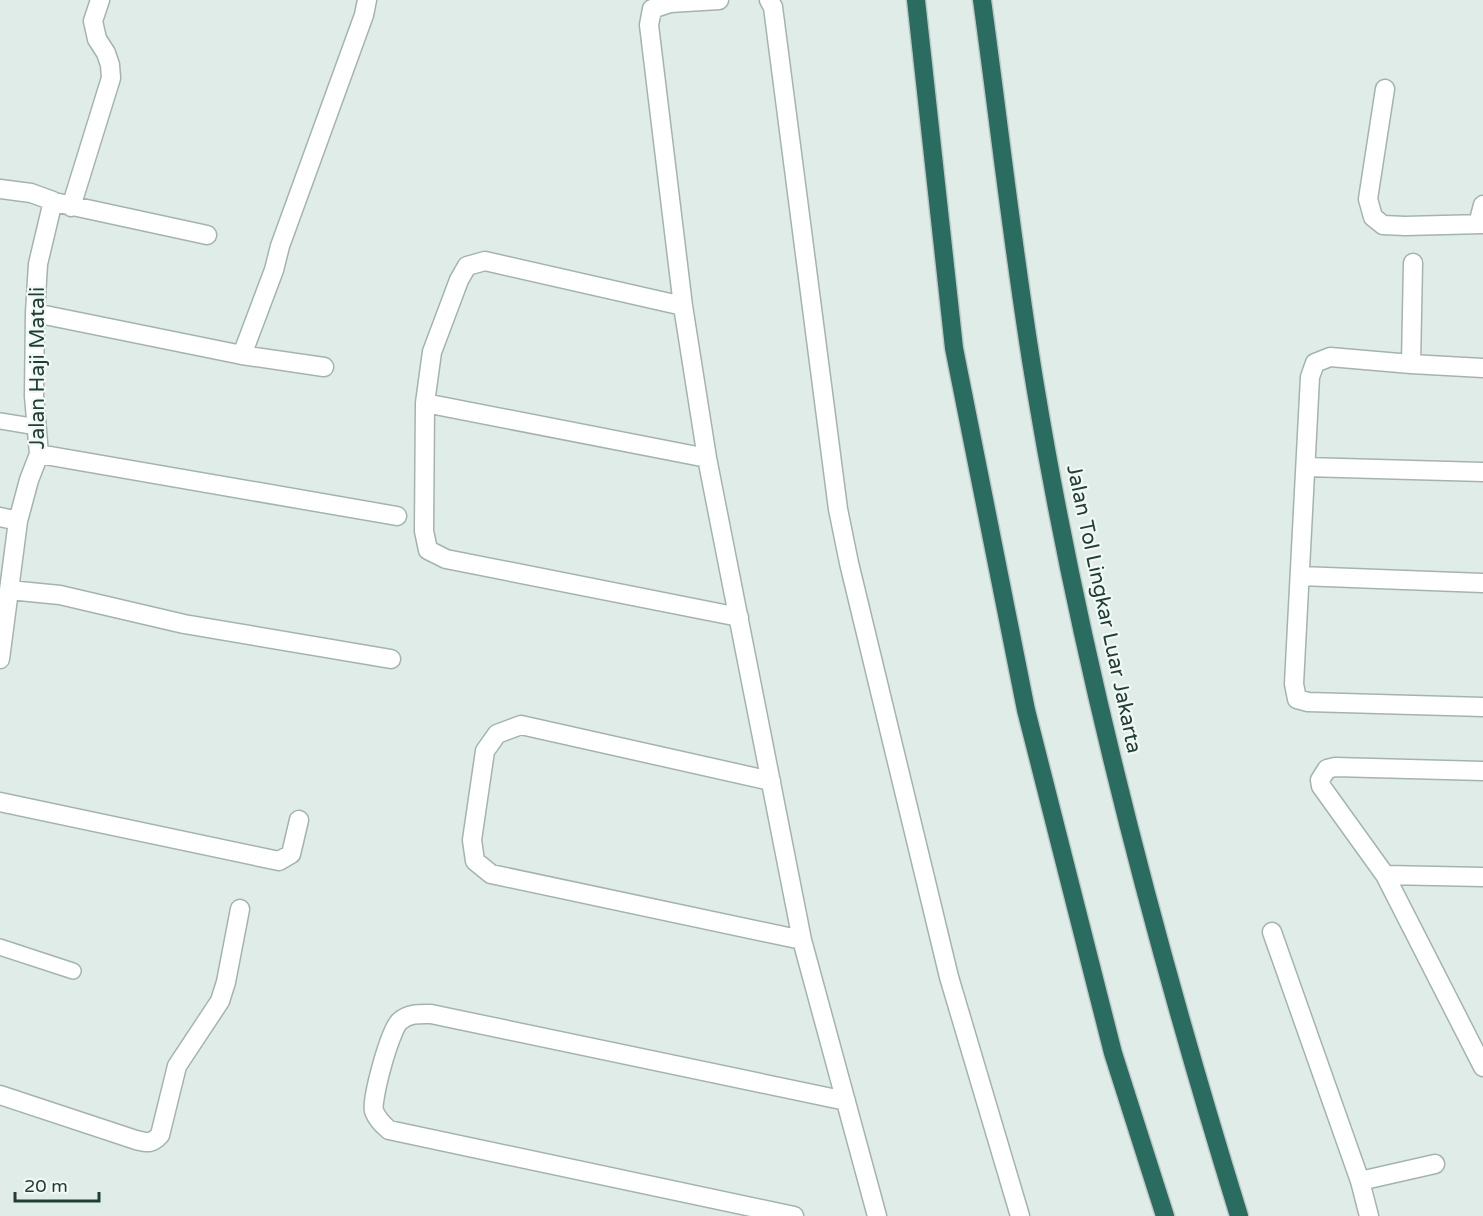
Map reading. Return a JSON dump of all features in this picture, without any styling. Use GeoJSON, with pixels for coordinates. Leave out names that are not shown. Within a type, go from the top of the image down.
{"type":"FeatureCollection","features":[{"type":"Feature","properties":{"kind":"highway"},"geometry":{"type":"LineString","coordinates":[[916,0],[954,348],[1026,710],[1113,1053],[1165,1216]]}},
{"type":"Feature","properties":{"kind":"highway","name":"Jalan Tol Lingkar Luar Jakarta"},"geometry":{"type":"LineString","coordinates":[[982,0],[1036,391],[1074,590],[1119,786],[1165,963],[1201,1093],[1239,1216]]}},
{"type":"Feature","properties":{"kind":"street"},"geometry":{"type":"LineString","coordinates":[[71,207],[111,78],[106,52],[97,39],[93,21],[100,0]]}},
{"type":"Feature","properties":{"kind":"street"},"geometry":{"type":"LineString","coordinates":[[242,355],[274,270],[279,246],[364,15],[367,0]]}},
{"type":"Feature","properties":{"kind":"street"},"geometry":{"type":"LineString","coordinates":[[719,0],[670,3],[652,9],[649,25],[683,306],[707,458],[802,940],[877,1216]]}},
{"type":"Feature","properties":{"kind":"street"},"geometry":{"type":"LineString","coordinates":[[769,0],[773,7],[838,509],[849,563],[949,977],[1020,1216]]}},
{"type":"Feature","properties":{"kind":"street"},"geometry":{"type":"LineString","coordinates":[[1385,89],[1368,199],[1373,217],[1383,225],[1481,224],[1483,205]]}},
{"type":"Feature","properties":{"kind":"street"},"geometry":{"type":"LineString","coordinates":[[0,189],[31,194],[71,207],[207,235]]}},
{"type":"Feature","properties":{"kind":"street","name":"Jalan Haji Matali"},"geometry":{"type":"LineString","coordinates":[[0,659],[4,589],[28,480],[39,454],[34,396],[35,313],[38,264],[53,201]]}},
{"type":"Feature","properties":{"kind":"street"},"geometry":{"type":"LineString","coordinates":[[683,306],[484,261],[467,266],[459,280],[432,352],[425,404],[424,531],[428,550],[446,559],[739,617]]}},
{"type":"Feature","properties":{"kind":"street"},"geometry":{"type":"LineString","coordinates":[[1411,364],[1413,264]]}},
{"type":"Feature","properties":{"kind":"street"},"geometry":{"type":"LineString","coordinates":[[35,313],[242,355],[324,367]]}},
{"type":"Feature","properties":{"kind":"street"},"geometry":{"type":"LineString","coordinates":[[1483,368],[1330,357],[1315,363],[1310,377],[1294,684],[1297,699],[1308,702],[1483,707]]}},
{"type":"Feature","properties":{"kind":"street"},"geometry":{"type":"LineString","coordinates":[[425,404],[707,458]]}},
{"type":"Feature","properties":{"kind":"street"},"geometry":{"type":"LineString","coordinates":[[39,454],[397,516]]}},
{"type":"Feature","properties":{"kind":"street"},"geometry":{"type":"LineString","coordinates":[[1306,467],[1483,472]]}},
{"type":"Feature","properties":{"kind":"street"},"geometry":{"type":"LineString","coordinates":[[0,517],[18,521]]}},
{"type":"Feature","properties":{"kind":"street"},"geometry":{"type":"LineString","coordinates":[[1300,576],[1483,584]]}},
{"type":"Feature","properties":{"kind":"street"},"geometry":{"type":"LineString","coordinates":[[4,589],[60,595],[184,624],[391,659]]}},
{"type":"Feature","properties":{"kind":"street"},"geometry":{"type":"LineString","coordinates":[[771,781],[521,725],[497,734],[484,751],[472,840],[475,861],[491,874],[802,940]]}},
{"type":"Feature","properties":{"kind":"street"},"geometry":{"type":"LineString","coordinates":[[1483,771],[1327,769],[1320,780],[1321,786],[1385,875],[1483,1067]]}},
{"type":"Feature","properties":{"kind":"street"},"geometry":{"type":"LineString","coordinates":[[0,802],[279,861],[291,854],[298,820]]}},
{"type":"Feature","properties":{"kind":"street"},"geometry":{"type":"LineString","coordinates":[[1385,875],[1483,877]]}},
{"type":"Feature","properties":{"kind":"street"},"geometry":{"type":"LineString","coordinates":[[0,1095],[142,1142],[155,1142],[160,1135],[177,1066],[220,1000],[226,982],[240,909]]}},
{"type":"Feature","properties":{"kind":"street"},"geometry":{"type":"LineString","coordinates":[[1272,932],[1360,1181],[1369,1216]]}},
{"type":"Feature","properties":{"kind":"street"},"geometry":{"type":"LineString","coordinates":[[794,1216],[389,1130],[374,1110],[375,1097],[391,1035],[399,1021],[412,1014],[431,1014],[846,1101]]}},
{"type":"Feature","properties":{"kind":"street"},"geometry":{"type":"LineString","coordinates":[[1360,1181],[1435,1164]]}},
{"type":"Feature","properties":{"kind":"lane"},"geometry":{"type":"LineString","coordinates":[[0,421],[37,427]]}},
{"type":"Feature","properties":{"kind":"lane"},"geometry":{"type":"LineString","coordinates":[[0,947],[73,971]]}}]}
